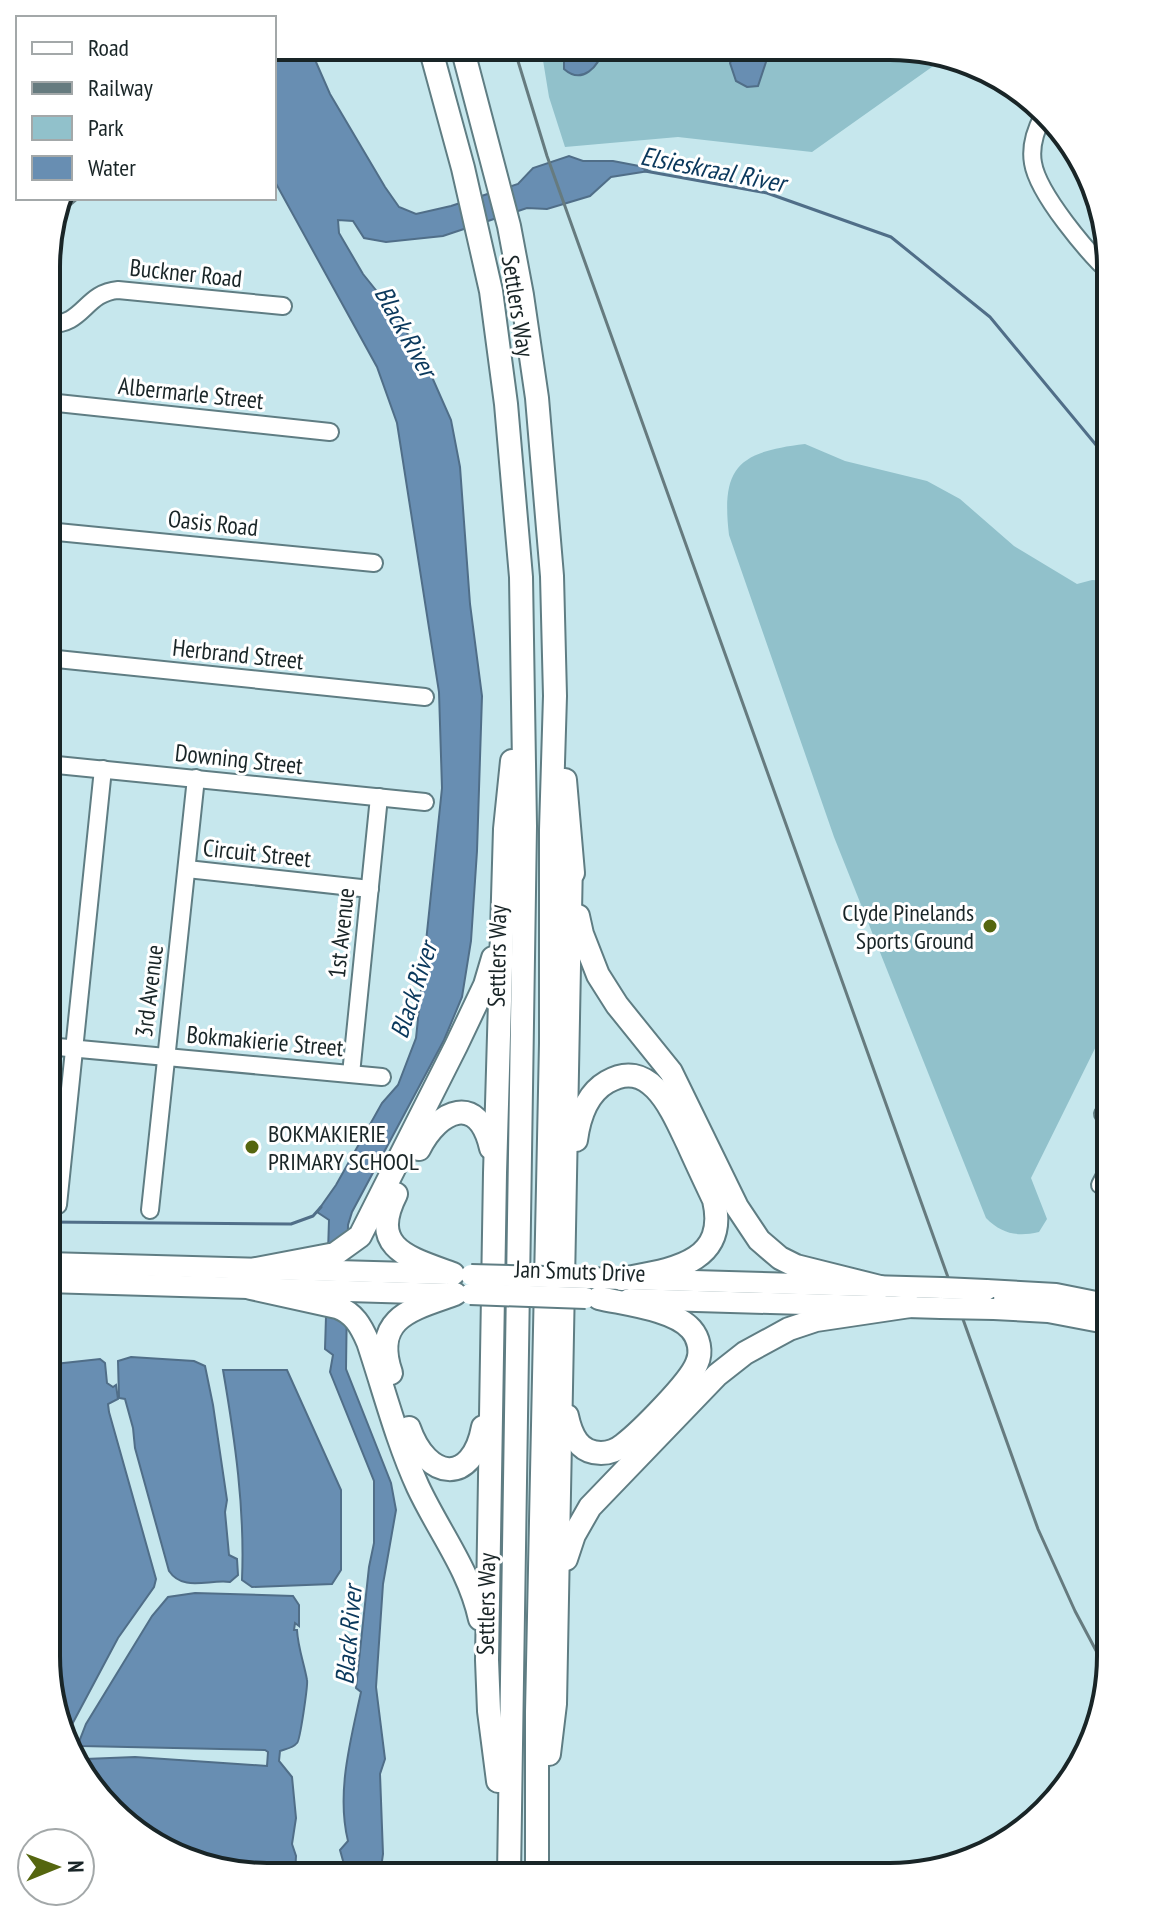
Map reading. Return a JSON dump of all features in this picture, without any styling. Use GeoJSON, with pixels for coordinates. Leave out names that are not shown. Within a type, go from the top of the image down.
{"type":"FeatureCollection","features":[{"type":"Feature","properties":{"kind":"highway","name":"Settlers Way"},"geometry":{"type":"LineString","coordinates":[[434,60],[480,234],[491,291],[500,353],[521,577],[525,826],[509,1863]]}},
{"type":"Feature","properties":{"kind":"highway","name":"Settlers Way"},"geometry":{"type":"LineString","coordinates":[[465,60],[509,226],[522,295],[537,398],[552,576],[555,696],[551,830],[550,1141],[537,1696],[537,1863]]}},
{"type":"Feature","properties":{"kind":"highway"},"geometry":{"type":"LineString","coordinates":[[555,696],[571,860],[582,934],[592,963],[617,1005],[671,1072],[750,1228],[773,1253],[796,1266],[880,1287]]}},
{"type":"Feature","properties":{"kind":"highway"},"geometry":{"type":"LineString","coordinates":[[508,1863],[489,1711],[487,1660],[495,1173],[505,829],[511,765],[523,702]]}},
{"type":"Feature","properties":{"kind":"highway"},"geometry":{"type":"LineString","coordinates":[[538,1844],[555,1704],[571,860]]}},
{"type":"Feature","properties":{"kind":"highway"},"geometry":{"type":"LineString","coordinates":[[321,1280],[342,1251],[365,1228],[481,994],[503,914]]}},
{"type":"Feature","properties":{"kind":"highway"},"geometry":{"type":"LineString","coordinates":[[566,1213],[577,1129],[590,1097],[615,1079],[636,1078],[652,1084],[675,1116],[714,1200],[717,1221],[712,1239],[695,1259],[675,1267],[622,1279]]}},
{"type":"Feature","properties":{"kind":"highway"},"geometry":{"type":"LineString","coordinates":[[462,1284],[396,1249],[387,1229],[390,1205],[427,1133],[439,1120],[451,1114],[468,1115],[483,1125],[489,1139],[495,1173]]}},
{"type":"Feature","properties":{"kind":"highway"},"geometry":{"type":"LineString","coordinates":[[254,1278],[321,1280]]}},
{"type":"Feature","properties":{"kind":"highway"},"geometry":{"type":"LineString","coordinates":[[254,1278],[321,1280],[359,1323],[419,1489],[466,1574],[477,1606],[487,1660]]}},
{"type":"Feature","properties":{"kind":"highway"},"geometry":{"type":"LineString","coordinates":[[462,1284],[403,1314],[391,1327],[385,1345],[388,1365],[414,1443],[431,1463],[444,1469],[454,1469],[468,1463],[474,1456],[481,1438],[491,1374]]}},
{"type":"Feature","properties":{"kind":"highway"},"geometry":{"type":"LineString","coordinates":[[562,1396],[575,1441],[588,1451],[609,1452],[631,1438],[686,1382],[698,1363],[697,1340],[683,1322],[591,1291]]}},
{"type":"Feature","properties":{"kind":"highway"},"geometry":{"type":"LineString","coordinates":[[558,1599],[574,1535],[590,1507],[737,1358],[774,1336],[816,1320],[910,1306]]}},
{"type":"Feature","properties":{"kind":"main road"},"geometry":{"type":"LineString","coordinates":[[60,1264],[254,1278]]}},
{"type":"Feature","properties":{"kind":"main road"},"geometry":{"type":"LineString","coordinates":[[60,1282],[254,1278]]}},
{"type":"Feature","properties":{"kind":"main road","name":"Jan Smuts Drive"},"geometry":{"type":"LineString","coordinates":[[591,1291],[622,1279],[880,1287],[941,1298],[990,1299],[1056,1294],[1097,1302]]}},
{"type":"Feature","properties":{"kind":"main road","name":"Jan Smuts Drive"},"geometry":{"type":"LineString","coordinates":[[321,1280],[910,1306],[941,1298]]}},
{"type":"Feature","properties":{"kind":"main road","name":"Jan Smuts Drive"},"geometry":{"type":"LineString","coordinates":[[990,1299],[1097,1321]]}},
{"type":"Feature","properties":{"kind":"street"},"geometry":{"type":"LineString","coordinates":[[1039,125],[1033,140],[1032,162],[1041,184],[1077,237],[1097,259]]}},
{"type":"Feature","properties":{"kind":"street","name":"Buckner Road"},"geometry":{"type":"LineString","coordinates":[[60,324],[66,324],[98,295],[118,290],[283,306]]}},
{"type":"Feature","properties":{"kind":"street","name":"Albermarle Street"},"geometry":{"type":"LineString","coordinates":[[60,403],[330,432]]}},
{"type":"Feature","properties":{"kind":"street","name":"Oasis Road"},"geometry":{"type":"LineString","coordinates":[[60,532],[374,563]]}},
{"type":"Feature","properties":{"kind":"street","name":"Herbrand Street"},"geometry":{"type":"LineString","coordinates":[[60,659],[425,697]]}},
{"type":"Feature","properties":{"kind":"street","name":"Downing Street"},"geometry":{"type":"LineString","coordinates":[[60,765],[425,802]]}},
{"type":"Feature","properties":{"kind":"street"},"geometry":{"type":"LineString","coordinates":[[60,1187],[103,769]]}},
{"type":"Feature","properties":{"kind":"street","name":"3rd Avenue"},"geometry":{"type":"LineString","coordinates":[[150,1210],[196,778]]}},
{"type":"Feature","properties":{"kind":"street","name":"1st Avenue"},"geometry":{"type":"LineString","coordinates":[[351,1074],[379,797]]}},
{"type":"Feature","properties":{"kind":"street","name":"Circuit Street"},"geometry":{"type":"LineString","coordinates":[[187,869],[370,889]]}},
{"type":"Feature","properties":{"kind":"street","name":"Bokmakierie Street"},"geometry":{"type":"LineString","coordinates":[[60,1047],[382,1077]]}},
{"type":"Feature","properties":{"kind":"green space"},"geometry":{"type":"Polygon","coordinates":[[[543,60],[890,60],[934,65],[812,152],[678,137],[565,147],[549,97],[543,60]]]}},
{"type":"Feature","properties":{"kind":"green space","name":"Clyde Pinelands Sports Ground"},"geometry":{"type":"Polygon","coordinates":[[[805,444],[845,461],[927,481],[960,499],[1014,546],[1077,584],[1097,580],[1097,1044],[1031,1178],[1047,1219],[1039,1232],[1010,1233],[986,1218],[834,837],[729,535],[728,493],[732,478],[749,458],[782,447],[805,444]]]}},
{"type":"Feature","properties":{"kind":"water","name":"Black River"},"geometry":{"type":"Polygon","coordinates":[[[276,60],[315,60],[330,94],[385,187],[399,207],[416,214],[518,184],[533,168],[569,156],[583,161],[613,161],[649,171],[611,177],[590,196],[547,209],[527,208],[443,236],[386,242],[364,238],[353,221],[338,220],[339,233],[363,274],[399,319],[428,368],[451,420],[460,467],[470,604],[482,696],[477,851],[471,941],[462,997],[444,1040],[352,1212],[348,1225],[346,1369],[391,1483],[396,1510],[383,1584],[376,1687],[385,1759],[380,1774],[382,1863],[344,1863],[340,1850],[348,1841],[344,1785],[361,1692],[356,1688],[374,1543],[374,1481],[330,1372],[333,1355],[325,1349],[329,1220],[317,1212],[336,1185],[382,1103],[398,1085],[416,1038],[442,788],[439,692],[397,423],[377,367],[276,184],[276,60]]]}},
{"type":"Feature","properties":{"kind":"water"},"geometry":{"type":"Polygon","coordinates":[[[564,60],[599,60],[589,72],[583,74],[577,75],[564,69],[564,60]]]}},
{"type":"Feature","properties":{"kind":"water"},"geometry":{"type":"Polygon","coordinates":[[[731,60],[767,60],[758,86],[747,87],[736,81],[731,60]]]}},
{"type":"Feature","properties":{"kind":"water"},"geometry":{"type":"Polygon","coordinates":[[[131,1357],[194,1361],[205,1366],[227,1500],[225,1512],[229,1555],[237,1559],[238,1575],[230,1582],[189,1583],[181,1581],[169,1571],[135,1448],[125,1399],[119,1398],[118,1361],[131,1357]]]}},
{"type":"Feature","properties":{"kind":"water"},"geometry":{"type":"Polygon","coordinates":[[[100,1359],[105,1363],[107,1383],[113,1387],[116,1385],[118,1399],[108,1404],[109,1412],[156,1579],[154,1587],[118,1638],[72,1725],[64,1696],[60,1656],[60,1363],[100,1359]]]}},
{"type":"Feature","properties":{"kind":"water"},"geometry":{"type":"Polygon","coordinates":[[[223,1370],[287,1370],[341,1490],[341,1570],[332,1584],[252,1587],[242,1580],[238,1475],[223,1370]]]}},
{"type":"Feature","properties":{"kind":"water"},"geometry":{"type":"Polygon","coordinates":[[[195,1593],[293,1596],[299,1605],[299,1626],[295,1623],[294,1630],[297,1630],[307,1680],[305,1702],[297,1743],[280,1751],[279,1761],[292,1777],[296,1818],[292,1844],[296,1863],[240,1861],[214,1856],[164,1835],[121,1802],[88,1759],[135,1757],[267,1766],[268,1752],[265,1750],[82,1746],[79,1741],[86,1724],[152,1616],[168,1597],[195,1593]]]}},
{"type":"Feature","properties":{"kind":"waterway","name":"Elsieskraal River"},"geometry":{"type":"LineString","coordinates":[[645,171],[767,193],[891,237],[990,317],[1097,446]]}},
{"type":"Feature","properties":{"kind":"waterway"},"geometry":{"type":"LineString","coordinates":[[60,1222],[291,1224],[313,1216],[321,1207]]}},
{"type":"Feature","properties":{"kind":"railway"},"geometry":{"type":"LineString","coordinates":[[518,60],[547,156],[1038,1529],[1097,1652]]}},
{"type":"Feature","properties":{"kind":"railway"},"geometry":{"type":"LineString","coordinates":[[70,205],[76,200]]}},
{"type":"Feature","properties":{"kind":"place","name":"Clyde Pinelands Sports Ground"},"geometry":{"type":"Point","coordinates":[990,926]}},
{"type":"Feature","properties":{"kind":"place","name":"BOKMAKIERIE PRIMARY SCHOOL"},"geometry":{"type":"Point","coordinates":[252,1147]}}]}
